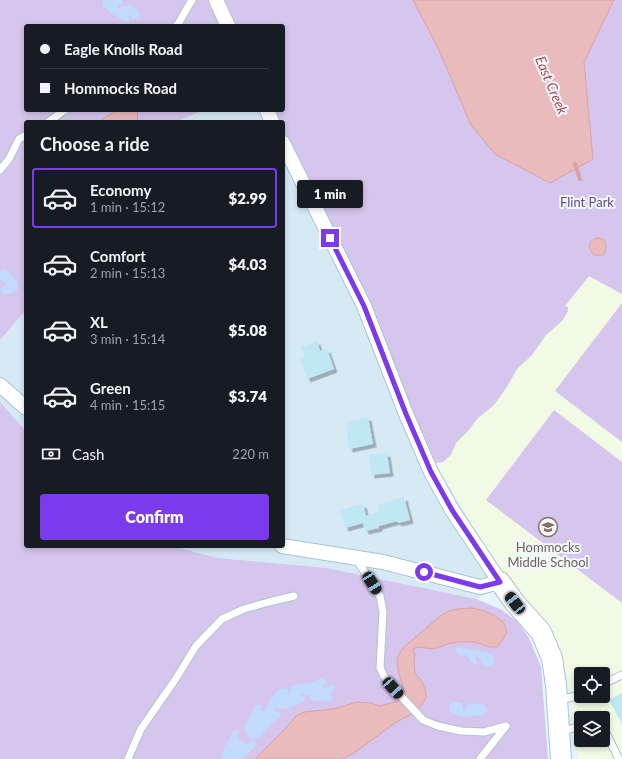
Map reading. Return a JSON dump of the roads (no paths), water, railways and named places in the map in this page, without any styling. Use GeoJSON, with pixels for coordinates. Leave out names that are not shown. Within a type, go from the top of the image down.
{"type":"FeatureCollection","features":[{"type":"Feature","properties":{"kind":"street"},"geometry":{"type":"LineString","coordinates":[[216,0],[227,24]]}},
{"type":"Feature","properties":{"kind":"street"},"geometry":{"type":"LineString","coordinates":[[285,147],[364,306],[406,414],[431,472],[452,510],[500,582],[515,603],[541,632],[547,644],[552,658],[557,700],[561,759]]}},
{"type":"Feature","properties":{"kind":"street"},"geometry":{"type":"LineString","coordinates":[[0,385],[24,406]]}},
{"type":"Feature","properties":{"kind":"street"},"geometry":{"type":"LineString","coordinates":[[285,546],[383,562],[480,587],[500,582]]}},
{"type":"Feature","properties":{"kind":"lane"},"geometry":{"type":"LineString","coordinates":[[178,24],[192,0]]}},
{"type":"Feature","properties":{"kind":"lane"},"geometry":{"type":"LineString","coordinates":[[51,120],[62,112]]}},
{"type":"Feature","properties":{"kind":"lane"},"geometry":{"type":"LineString","coordinates":[[0,170],[9,159],[19,139],[24,136]]}},
{"type":"Feature","properties":{"kind":"lane"},"geometry":{"type":"LineString","coordinates":[[355,557],[380,596],[383,612],[380,668],[386,680],[399,695],[423,720],[438,726],[461,731],[484,732],[506,726],[480,759]]}},
{"type":"Feature","properties":{"kind":"lane"},"geometry":{"type":"LineString","coordinates":[[128,759],[141,729],[175,680],[196,646],[222,619],[269,602],[294,596]]}},
{"type":"Feature","properties":{"kind":"lane"},"geometry":{"type":"LineString","coordinates":[[610,681],[622,675]]}},
{"type":"Feature","properties":{"kind":"lane"},"geometry":{"type":"LineString","coordinates":[[557,700],[574,696]]}},
{"type":"Feature","properties":{"kind":"lane"},"geometry":{"type":"LineString","coordinates":[[559,732],[574,728]]}},
{"type":"Feature","properties":{"kind":"lane"},"geometry":{"type":"LineString","coordinates":[[610,741],[619,759]]}},
{"type":"Feature","properties":{"kind":"water"},"geometry":{"type":"Polygon","coordinates":[[[413,0],[614,0],[584,62],[593,159],[550,183],[495,154],[471,125],[439,50],[413,0]]]}},
{"type":"Feature","properties":{"kind":"water"},"geometry":{"type":"Polygon","coordinates":[[[114,112],[137,112],[138,120],[101,120],[114,112]]]}},
{"type":"Feature","properties":{"kind":"water"},"geometry":{"type":"Polygon","coordinates":[[[596,238],[603,239],[606,243],[604,255],[594,255],[591,250],[589,245],[596,238]]]}},
{"type":"Feature","properties":{"kind":"water"},"geometry":{"type":"Polygon","coordinates":[[[472,608],[489,613],[503,622],[507,632],[502,641],[497,647],[489,647],[475,642],[459,642],[433,649],[418,647],[413,649],[415,655],[415,673],[421,680],[425,689],[426,698],[420,707],[410,715],[395,723],[354,753],[342,759],[255,759],[296,716],[304,712],[333,709],[357,702],[371,703],[379,706],[398,701],[404,691],[398,670],[397,658],[403,648],[448,611],[472,608]]]}},
{"type":"Feature","properties":{"kind":"waterway","name":"East Creek"},"geometry":{"type":"LineString","coordinates":[[575,164],[580,179]]}},
{"type":"Feature","properties":{"kind":"place","name":"Hommocks Middle School"},"geometry":{"type":"Point","coordinates":[548,527]}},
{"type":"Feature","properties":{"kind":"park label","name":"Flint Park"},"geometry":{"type":"Point","coordinates":[587,202]}}]}
